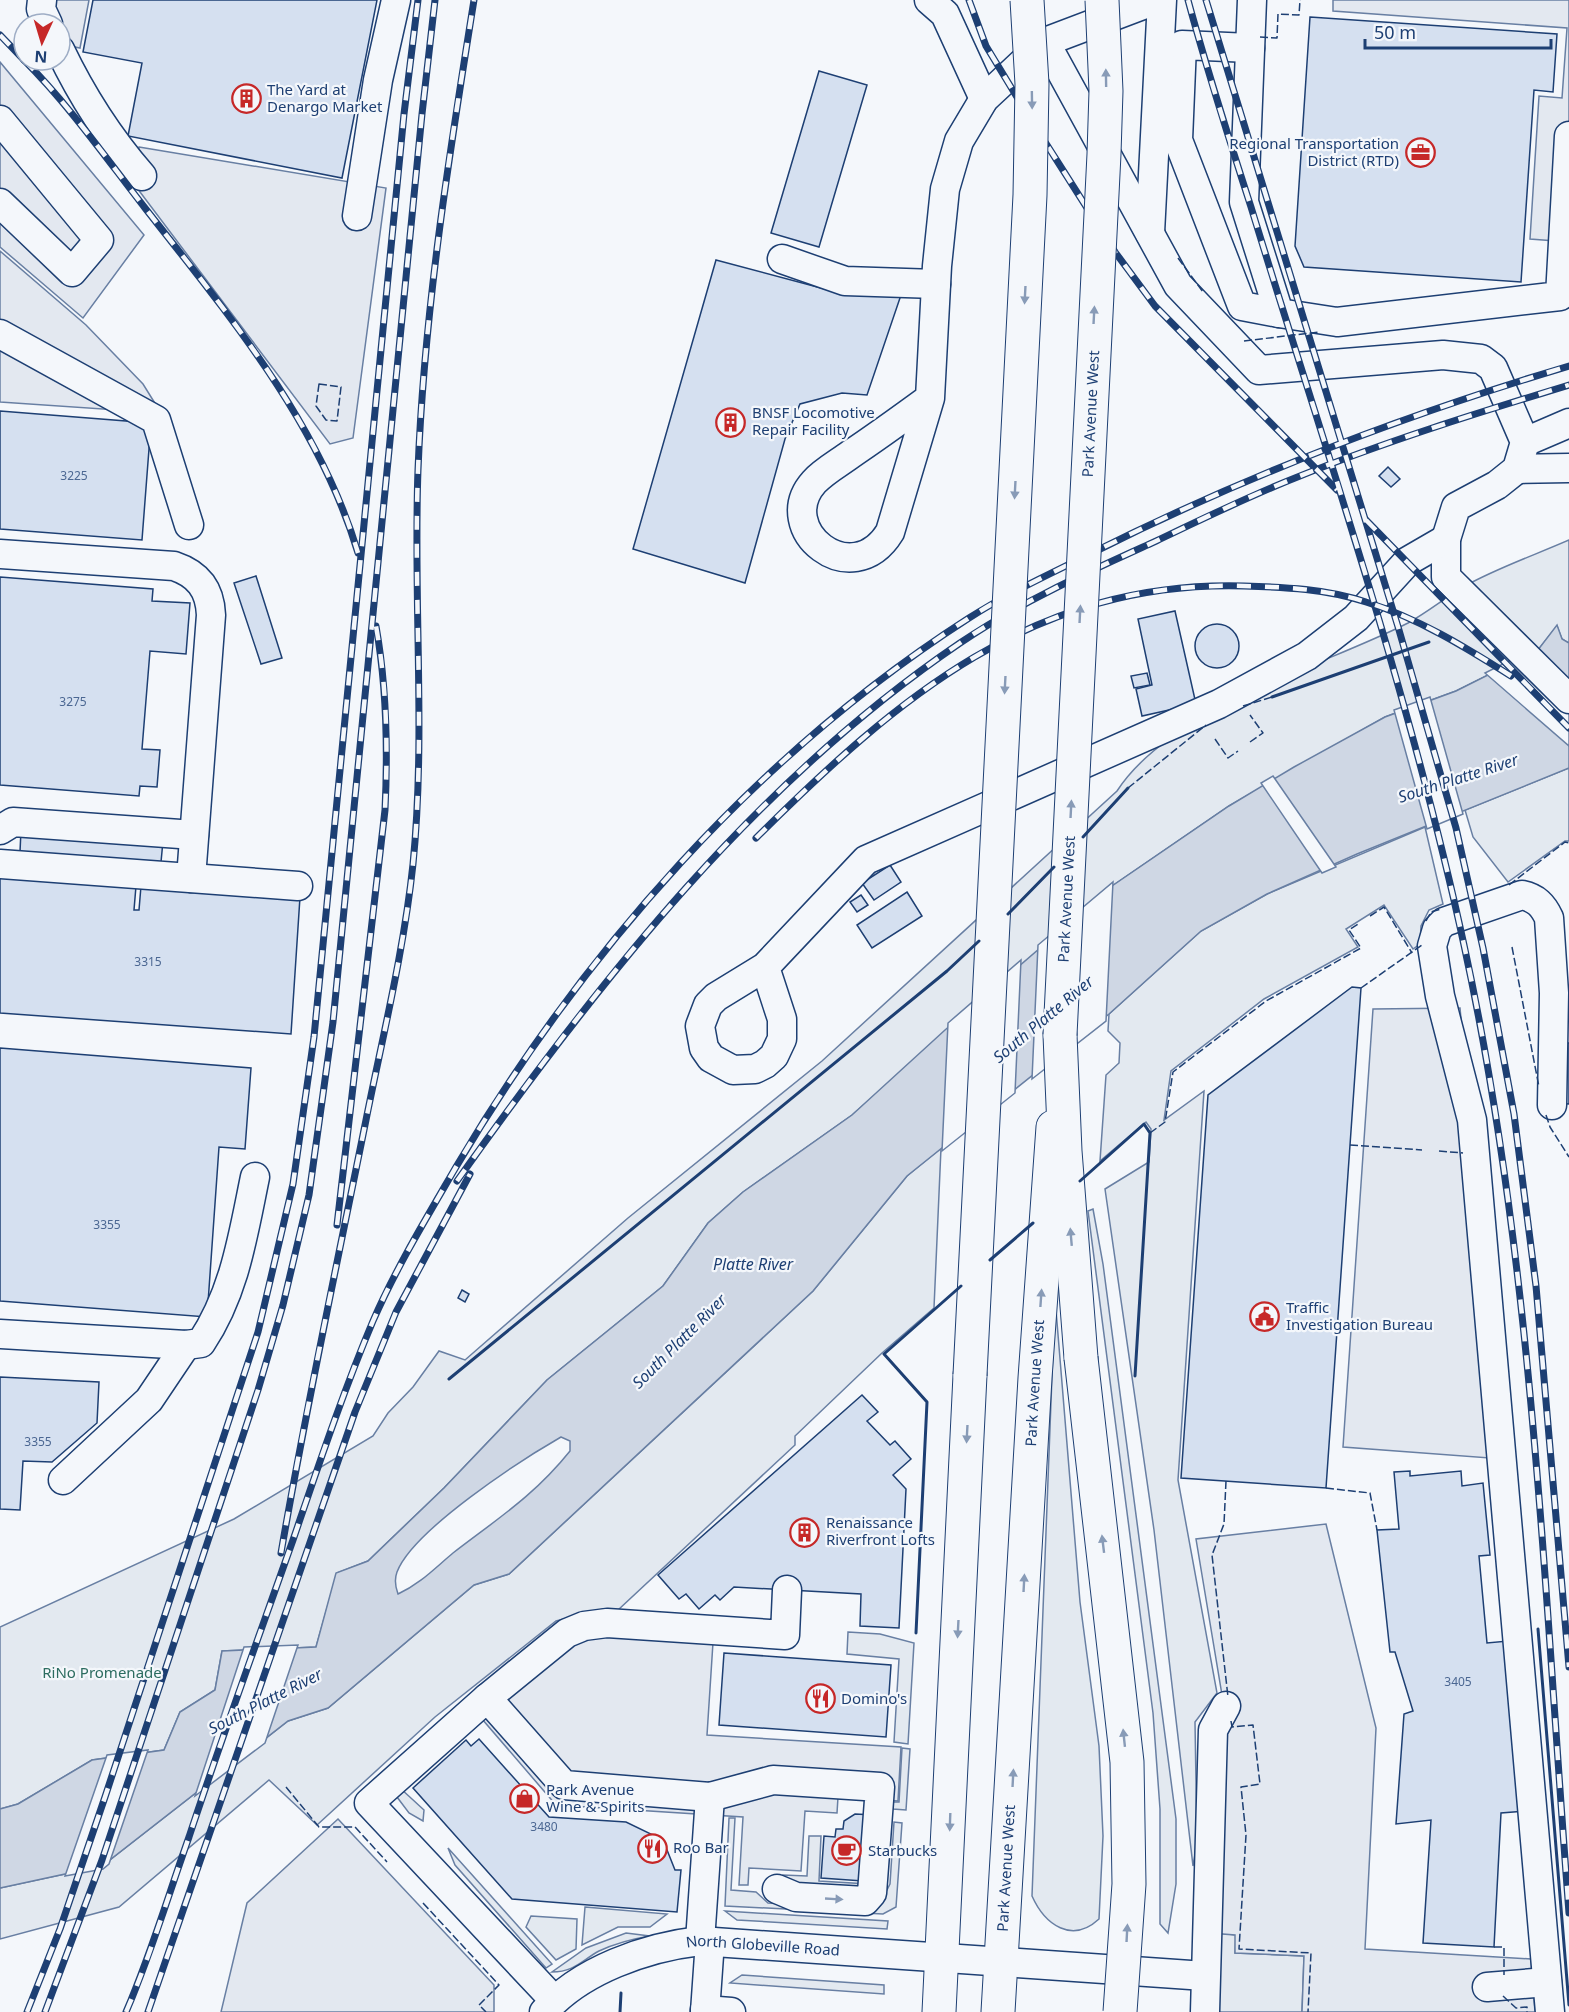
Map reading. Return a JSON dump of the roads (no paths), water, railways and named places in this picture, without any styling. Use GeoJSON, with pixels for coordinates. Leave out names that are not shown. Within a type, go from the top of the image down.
{"type":"FeatureCollection","features":[{"type":"Feature","properties":{"kind":"main road"},"geometry":{"type":"LineString","coordinates":[[939,2012],[1030,184],[1032,84],[1027,0]]}},
{"type":"Feature","properties":{"kind":"main road","name":"Park Avenue West"},"geometry":{"type":"LineString","coordinates":[[998,2012],[1035,1378],[1060,1035],[1104,154],[1105,38],[1102,0]]}},
{"type":"Feature","properties":{"kind":"main road"},"geometry":{"type":"LineString","coordinates":[[1060,1035],[1068,1201],[1081,1358],[1127,1762],[1129,1884],[1120,2012]]}},
{"type":"Feature","properties":{"kind":"street"},"geometry":{"type":"LineString","coordinates":[[357,216],[378,80],[396,0]]}},
{"type":"Feature","properties":{"kind":"street"},"geometry":{"type":"LineString","coordinates":[[929,0],[945,14],[984,99]]}},
{"type":"Feature","properties":{"kind":"street"},"geometry":{"type":"LineString","coordinates":[[930,399],[814,482],[803,505],[803,519],[807,532],[821,549],[841,557],[853,558],[865,555],[884,542],[890,532],[930,399],[936,284],[945,189],[959,141],[984,99],[1045,42],[1156,0]]}},
{"type":"Feature","properties":{"kind":"street"},"geometry":{"type":"LineString","coordinates":[[1150,233],[1162,0]]}},
{"type":"Feature","properties":{"kind":"street"},"geometry":{"type":"LineString","coordinates":[[1252,0],[1244,202],[1279,313]]}},
{"type":"Feature","properties":{"kind":"street"},"geometry":{"type":"LineString","coordinates":[[1045,42],[1178,285],[1259,370],[1443,355],[1481,359],[1493,368],[1525,442],[1517,469],[1497,485],[1456,507],[1446,539],[1446,577],[1569,699]]}},
{"type":"Feature","properties":{"kind":"street"},"geometry":{"type":"LineString","coordinates":[[1250,48],[1182,45],[1179,140],[1242,306],[1337,322],[1560,296],[1569,136]]}},
{"type":"Feature","properties":{"kind":"street"},"geometry":{"type":"LineString","coordinates":[[71,72],[127,159],[142,176]]}},
{"type":"Feature","properties":{"kind":"street"},"geometry":{"type":"LineString","coordinates":[[0,120],[99,240],[72,272],[0,203]]}},
{"type":"Feature","properties":{"kind":"street"},"geometry":{"type":"LineString","coordinates":[[782,259],[845,281],[936,284]]}},
{"type":"Feature","properties":{"kind":"street"},"geometry":{"type":"LineString","coordinates":[[0,334],[156,420],[189,525]]}},
{"type":"Feature","properties":{"kind":"street"},"geometry":{"type":"LineString","coordinates":[[1525,442],[1569,423]]}},
{"type":"Feature","properties":{"kind":"street"},"geometry":{"type":"LineString","coordinates":[[1517,469],[1569,468]]}},
{"type":"Feature","properties":{"kind":"street"},"geometry":{"type":"LineString","coordinates":[[765,967],[866,860],[1219,704],[1298,661],[1356,618],[1408,561],[1446,539]]}},
{"type":"Feature","properties":{"kind":"street"},"geometry":{"type":"LineString","coordinates":[[0,554],[174,566],[198,578],[206,589],[211,615],[191,878]]}},
{"type":"Feature","properties":{"kind":"street"},"geometry":{"type":"LineString","coordinates":[[0,830],[13,822],[194,835]]}},
{"type":"Feature","properties":{"kind":"street"},"geometry":{"type":"LineString","coordinates":[[0,864],[298,886]]}},
{"type":"Feature","properties":{"kind":"street"},"geometry":{"type":"LineString","coordinates":[[1550,2012],[1472,1120],[1440,996],[1432,946],[1437,929],[1444,922],[1522,895],[1531,897],[1545,909],[1549,918],[1554,993],[1552,1105]]}},
{"type":"Feature","properties":{"kind":"street"},"geometry":{"type":"LineString","coordinates":[[0,1334],[186,1345],[201,1343],[218,1318],[235,1272],[255,1177]]}},
{"type":"Feature","properties":{"kind":"street"},"geometry":{"type":"LineString","coordinates":[[63,1480],[149,1400],[186,1345]]}},
{"type":"Feature","properties":{"kind":"street"},"geometry":{"type":"LineString","coordinates":[[549,2006],[369,1803],[487,1698],[567,1633],[584,1626],[607,1623],[784,1635],[787,1590]]}},
{"type":"Feature","properties":{"kind":"street"},"geometry":{"type":"LineString","coordinates":[[487,1698],[564,1785],[710,1797],[773,1780],[880,1787],[872,1893],[865,1901],[796,1897],[777,1889]]}},
{"type":"Feature","properties":{"kind":"street"},"geometry":{"type":"LineString","coordinates":[[1205,2012],[1213,1730],[1226,1706]]}},
{"type":"Feature","properties":{"kind":"street"},"geometry":{"type":"LineString","coordinates":[[710,1797],[705,1941],[714,2011]]}},
{"type":"Feature","properties":{"kind":"street","name":"North Globeville Road"},"geometry":{"type":"LineString","coordinates":[[549,2006],[610,1965],[668,1945],[705,1941],[1205,1976]]}},
{"type":"Feature","properties":{"kind":"street"},"geometry":{"type":"LineString","coordinates":[[1487,1986],[1547,1982]]}},
{"type":"Feature","properties":{"kind":"water","name":"Platte River"},"geometry":{"type":"Polygon","coordinates":[[[1557,625],[1562,639],[1569,643],[1569,768],[1357,854],[1267,894],[1201,931],[1109,1014],[907,1176],[813,1291],[509,1574],[474,1585],[328,1708],[288,1721],[102,1866],[0,1888],[0,1809],[18,1804],[92,1760],[164,1750],[180,1712],[215,1690],[222,1651],[316,1647],[336,1573],[368,1561],[444,1488],[547,1380],[663,1286],[708,1223],[743,1192],[852,1115],[945,1030],[1112,886],[1229,806],[1294,767],[1385,717],[1456,691],[1538,650],[1557,625]],[[561,1437],[496,1479],[445,1517],[407,1555],[396,1575],[395,1583],[398,1594],[420,1581],[529,1494],[570,1451],[570,1441],[561,1437]]]}},
{"type":"Feature","properties":{"kind":"railway"},"geometry":{"type":"LineString","coordinates":[[27,2012],[60,1929],[105,1797],[258,1332],[293,1184],[314,1037],[404,114],[418,0]]}},
{"type":"Feature","properties":{"kind":"railway"},"geometry":{"type":"LineString","coordinates":[[45,2012],[102,1860],[258,1390],[283,1305],[309,1195],[333,1022],[435,0]]}},
{"type":"Feature","properties":{"kind":"railway"},"geometry":{"type":"LineString","coordinates":[[281,1553],[311,1390],[392,992],[413,864],[419,766],[417,519],[421,411],[439,234],[474,0]]}},
{"type":"Feature","properties":{"kind":"railway"},"geometry":{"type":"LineString","coordinates":[[969,0],[986,46],[1026,112],[1115,252],[1155,306],[1337,490]]}},
{"type":"Feature","properties":{"kind":"railway"},"geometry":{"type":"LineString","coordinates":[[1188,0],[1218,104],[1393,666],[1464,945],[1487,1065],[1506,1185],[1521,1306],[1543,1548],[1569,1913]]}},
{"type":"Feature","properties":{"kind":"railway"},"geometry":{"type":"LineString","coordinates":[[1206,0],[1399,630],[1456,828],[1483,948],[1514,1114],[1536,1286],[1569,1667]]}},
{"type":"Feature","properties":{"kind":"railway"},"geometry":{"type":"LineString","coordinates":[[0,35],[12,48]]}},
{"type":"Feature","properties":{"kind":"railway"},"geometry":{"type":"LineString","coordinates":[[35,72],[87,132],[208,288],[268,371],[320,459],[341,505],[358,553]]}},
{"type":"Feature","properties":{"kind":"railway"},"geometry":{"type":"LineString","coordinates":[[126,2012],[151,1947],[331,1430],[382,1301],[456,1167],[506,1087],[560,1010],[618,935],[681,863],[747,795],[817,731],[891,672],[999,600],[1150,525],[1267,473],[1386,426],[1569,366]]}},
{"type":"Feature","properties":{"kind":"railway"},"geometry":{"type":"LineString","coordinates":[[457,1181],[567,1032],[685,889],[748,822],[815,758],[885,698],[960,643],[1006,614],[1055,588],[1277,485],[1397,440],[1569,385]]}},
{"type":"Feature","properties":{"kind":"railway"},"geometry":{"type":"LineString","coordinates":[[1366,520],[1569,728]]}},
{"type":"Feature","properties":{"kind":"railway"},"geometry":{"type":"LineString","coordinates":[[756,838],[862,739],[917,695],[974,657],[1034,626],[1099,603],[1169,589],[1244,586],[1321,591],[1351,598],[1404,616],[1459,644],[1511,676]]}},
{"type":"Feature","properties":{"kind":"railway"},"geometry":{"type":"LineString","coordinates":[[337,1225],[385,810],[386,718],[376,626]]}},
{"type":"Feature","properties":{"kind":"railway"},"geometry":{"type":"LineString","coordinates":[[148,2012],[355,1412],[396,1312],[470,1174]]}},
{"type":"Feature","properties":{"kind":"place","name":"The Yard at Denargo Market"},"geometry":{"type":"Point","coordinates":[246,99]}},
{"type":"Feature","properties":{"kind":"place","name":"Regional Transportation District (RTD)"},"geometry":{"type":"Point","coordinates":[1420,153]}},
{"type":"Feature","properties":{"kind":"place","name":"BNSF Locomotive Repair Facility"},"geometry":{"type":"Point","coordinates":[731,422]}},
{"type":"Feature","properties":{"kind":"place","name":"Traffic Investigation Bureau"},"geometry":{"type":"Point","coordinates":[1265,1317]}},
{"type":"Feature","properties":{"kind":"place","name":"Renaissance Riverfront Lofts"},"geometry":{"type":"Point","coordinates":[805,1532]}},
{"type":"Feature","properties":{"kind":"place","name":"Domino's"},"geometry":{"type":"Point","coordinates":[820,1699]}},
{"type":"Feature","properties":{"kind":"place","name":"Park Avenue Wine & Spirits"},"geometry":{"type":"Point","coordinates":[525,1799]}},
{"type":"Feature","properties":{"kind":"place","name":"Roo Bar"},"geometry":{"type":"Point","coordinates":[652,1848]}},
{"type":"Feature","properties":{"kind":"place","name":"Starbucks"},"geometry":{"type":"Point","coordinates":[847,1851]}},
{"type":"Feature","properties":{"kind":"water label","name":"South Platte River"},"geometry":{"type":"Point","coordinates":[1458,778]}},
{"type":"Feature","properties":{"kind":"water label","name":"South Platte River"},"geometry":{"type":"Point","coordinates":[1043,1019]}},
{"type":"Feature","properties":{"kind":"water label","name":"South Platte River"},"geometry":{"type":"Point","coordinates":[679,1341]}},
{"type":"Feature","properties":{"kind":"water label","name":"South Platte River"},"geometry":{"type":"Point","coordinates":[265,1701]}},
{"type":"Feature","properties":{"kind":"park label","name":"RiNo Promenade"},"geometry":{"type":"Point","coordinates":[102,1673]}}]}
